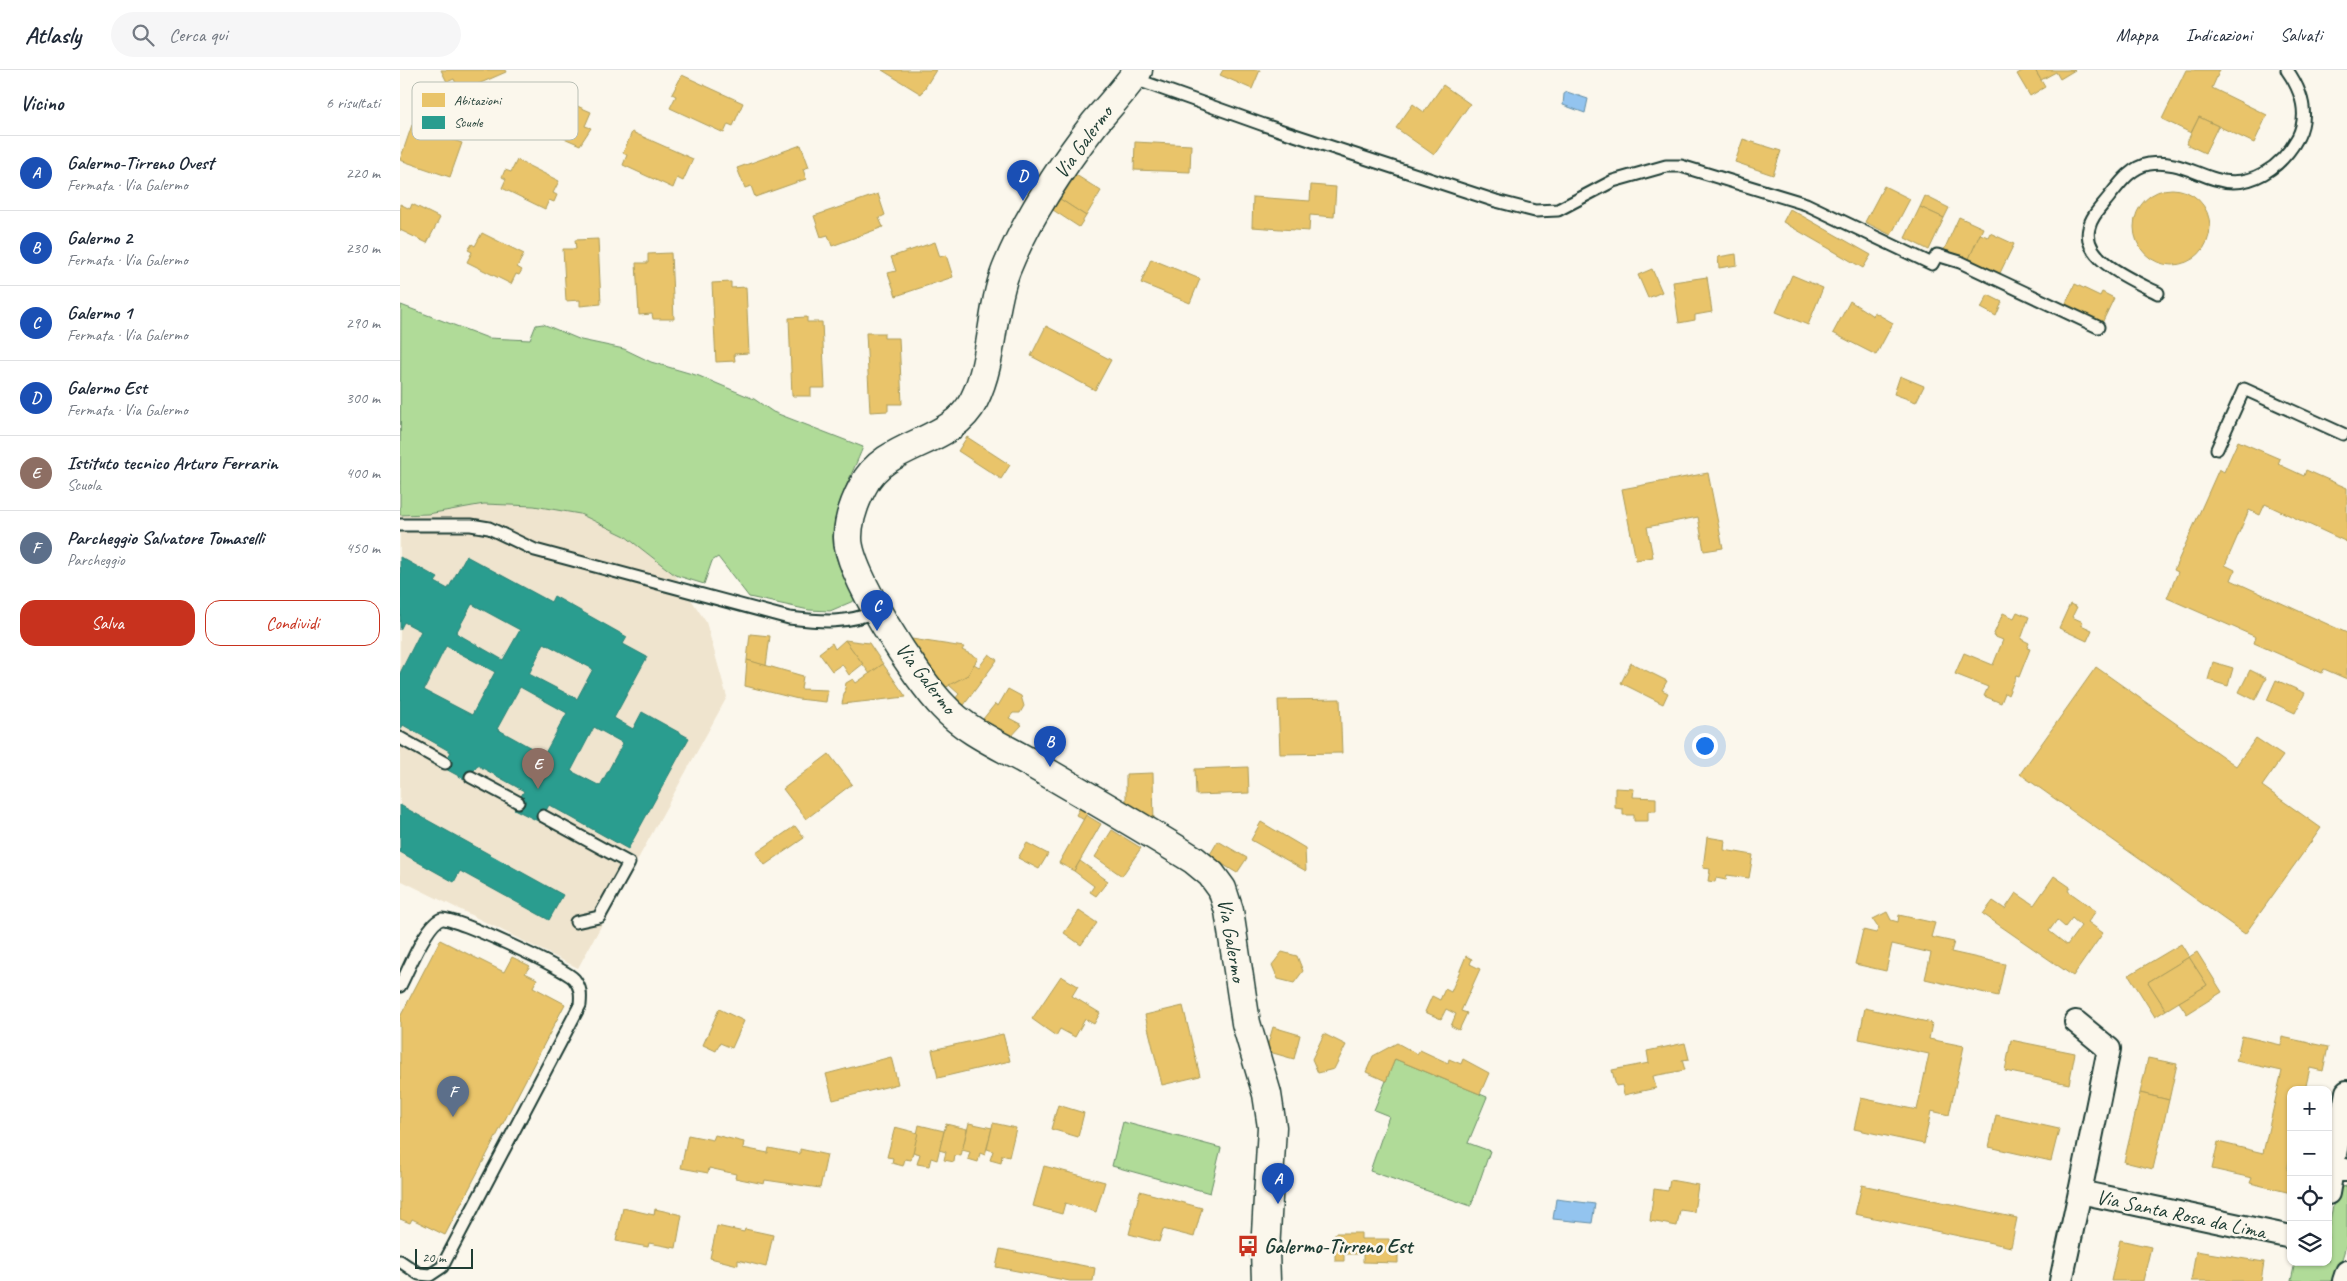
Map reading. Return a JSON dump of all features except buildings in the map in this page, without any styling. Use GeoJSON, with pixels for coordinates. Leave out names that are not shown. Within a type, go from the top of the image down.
{"type":"FeatureCollection","features":[{"type":"Feature","properties":{"kind":"main road","name":"Via Galermo"},"geometry":{"type":"LineString","coordinates":[[1135,74],[1070,157],[1025,231],[1006,270],[986,361],[974,400],[961,418],[944,430],[889,458],[874,469],[864,484],[850,518],[848,538],[850,556],[859,578],[878,610],[944,708],[982,736],[1194,860],[1211,874],[1222,889],[1229,911],[1246,1023],[1266,1094],[1272,1127],[1265,1251],[1266,1281]]}},
{"type":"Feature","properties":{"kind":"street","name":"Via Santa Rosa da Lima"},"geometry":{"type":"LineString","coordinates":[[2076,1022],[2109,1049],[2080,1192],[2287,1236]]}},
{"type":"Feature","properties":{"kind":"street"},"geometry":{"type":"LineString","coordinates":[[2332,1185],[2340,1170],[2347,1092]]}},
{"type":"Feature","properties":{"kind":"street"},"geometry":{"type":"LineString","coordinates":[[2061,1281],[2080,1192]]}},
{"type":"Feature","properties":{"kind":"street"},"geometry":{"type":"LineString","coordinates":[[2344,1281],[2347,1272]]}},
{"type":"Feature","properties":{"kind":"lane"},"geometry":{"type":"LineString","coordinates":[[2158,293],[2107,266],[2095,253],[2088,241],[2088,228],[2093,218],[2123,179],[2135,169],[2148,164],[2166,163],[2182,166],[2229,182],[2245,181],[2259,177],[2273,168],[2286,155],[2299,135],[2304,118],[2303,101],[2297,84],[2286,70]]}},
{"type":"Feature","properties":{"kind":"lane"},"geometry":{"type":"LineString","coordinates":[[1135,74],[1264,125],[1496,201],[1535,211],[1558,210],[1613,181],[1666,166],[1681,166],[1806,204],[1932,264],[1937,255],[1960,262],[2098,327]]}},
{"type":"Feature","properties":{"kind":"lane"},"geometry":{"type":"LineString","coordinates":[[2217,449],[2244,389],[2346,432]]}},
{"type":"Feature","properties":{"kind":"lane"},"geometry":{"type":"LineString","coordinates":[[400,525],[471,525],[489,528],[535,550],[789,618],[829,623],[861,618],[878,610]]}},
{"type":"Feature","properties":{"kind":"lane"},"geometry":{"type":"LineString","coordinates":[[400,738],[445,762]]}},
{"type":"Feature","properties":{"kind":"lane"},"geometry":{"type":"LineString","coordinates":[[471,777],[518,802]]}},
{"type":"Feature","properties":{"kind":"lane"},"geometry":{"type":"LineString","coordinates":[[543,816],[629,863],[599,917],[576,922]]}},
{"type":"Feature","properties":{"kind":"lane"},"geometry":{"type":"LineString","coordinates":[[400,986],[431,925],[442,919],[456,920],[529,954],[573,978],[581,989],[580,1005],[442,1267],[430,1275],[419,1274],[400,1261]]}},
{"type":"Feature","properties":{"kind":"shaded area"},"geometry":{"type":"Polygon","coordinates":[[[484,504],[534,506],[581,514],[625,536],[675,575],[706,622],[727,697],[578,968],[400,880],[400,515],[428,514],[484,504]]]}},
{"type":"Feature","properties":{"kind":"green space"},"geometry":{"type":"Polygon","coordinates":[[[401,305],[488,338],[530,340],[536,325],[543,324],[581,340],[624,349],[651,362],[699,376],[754,399],[773,412],[863,447],[836,515],[833,539],[838,563],[858,599],[830,611],[809,610],[749,597],[718,557],[712,561],[704,584],[675,575],[625,536],[580,514],[534,506],[484,504],[428,514],[400,515],[401,305]]]}},
{"type":"Feature","properties":{"kind":"green space"},"geometry":{"type":"Polygon","coordinates":[[[1395,1059],[1487,1097],[1468,1143],[1490,1151],[1471,1206],[1370,1171],[1389,1116],[1374,1110],[1395,1059]]]}},
{"type":"Feature","properties":{"kind":"green space"},"geometry":{"type":"Polygon","coordinates":[[[1123,1122],[1221,1148],[1210,1193],[1112,1166],[1123,1122]]]}},
{"type":"Feature","properties":{"kind":"green space"},"geometry":{"type":"Polygon","coordinates":[[[2347,1186],[2347,1243],[2335,1281],[2291,1281],[2294,1266],[2332,1266],[2332,1211],[2337,1188],[2347,1186]]]}},
{"type":"Feature","properties":{"kind":"water"},"geometry":{"type":"Polygon","coordinates":[[[1567,92],[1588,99],[1585,113],[1563,105],[1564,94],[1567,92]]]}},
{"type":"Feature","properties":{"kind":"water"},"geometry":{"type":"Polygon","coordinates":[[[1556,1199],[1595,1204],[1592,1223],[1553,1219],[1556,1199]]]}},
{"type":"Feature","properties":{"kind":"place","name":"Galermo Est"},"geometry":{"type":"Point","coordinates":[1023,201]}},
{"type":"Feature","properties":{"kind":"place","name":"Galermo 1"},"geometry":{"type":"Point","coordinates":[877,631]}},
{"type":"Feature","properties":{"kind":"place","name":"Galermo 2"},"geometry":{"type":"Point","coordinates":[1050,767]}},
{"type":"Feature","properties":{"kind":"place","name":"Istituto tecnico Arturo Ferrarin"},"geometry":{"type":"Point","coordinates":[538,789]}},
{"type":"Feature","properties":{"kind":"place","name":"Parcheggio Salvatore Tomaselli"},"geometry":{"type":"Point","coordinates":[453,1117]}},
{"type":"Feature","properties":{"kind":"place","name":"Galermo-Tirreno Ovest"},"geometry":{"type":"Point","coordinates":[1278,1204]}},
{"type":"Feature","properties":{"kind":"place","name":"Galermo-Tirreno Est"},"geometry":{"type":"Point","coordinates":[1248,1246]}}]}
